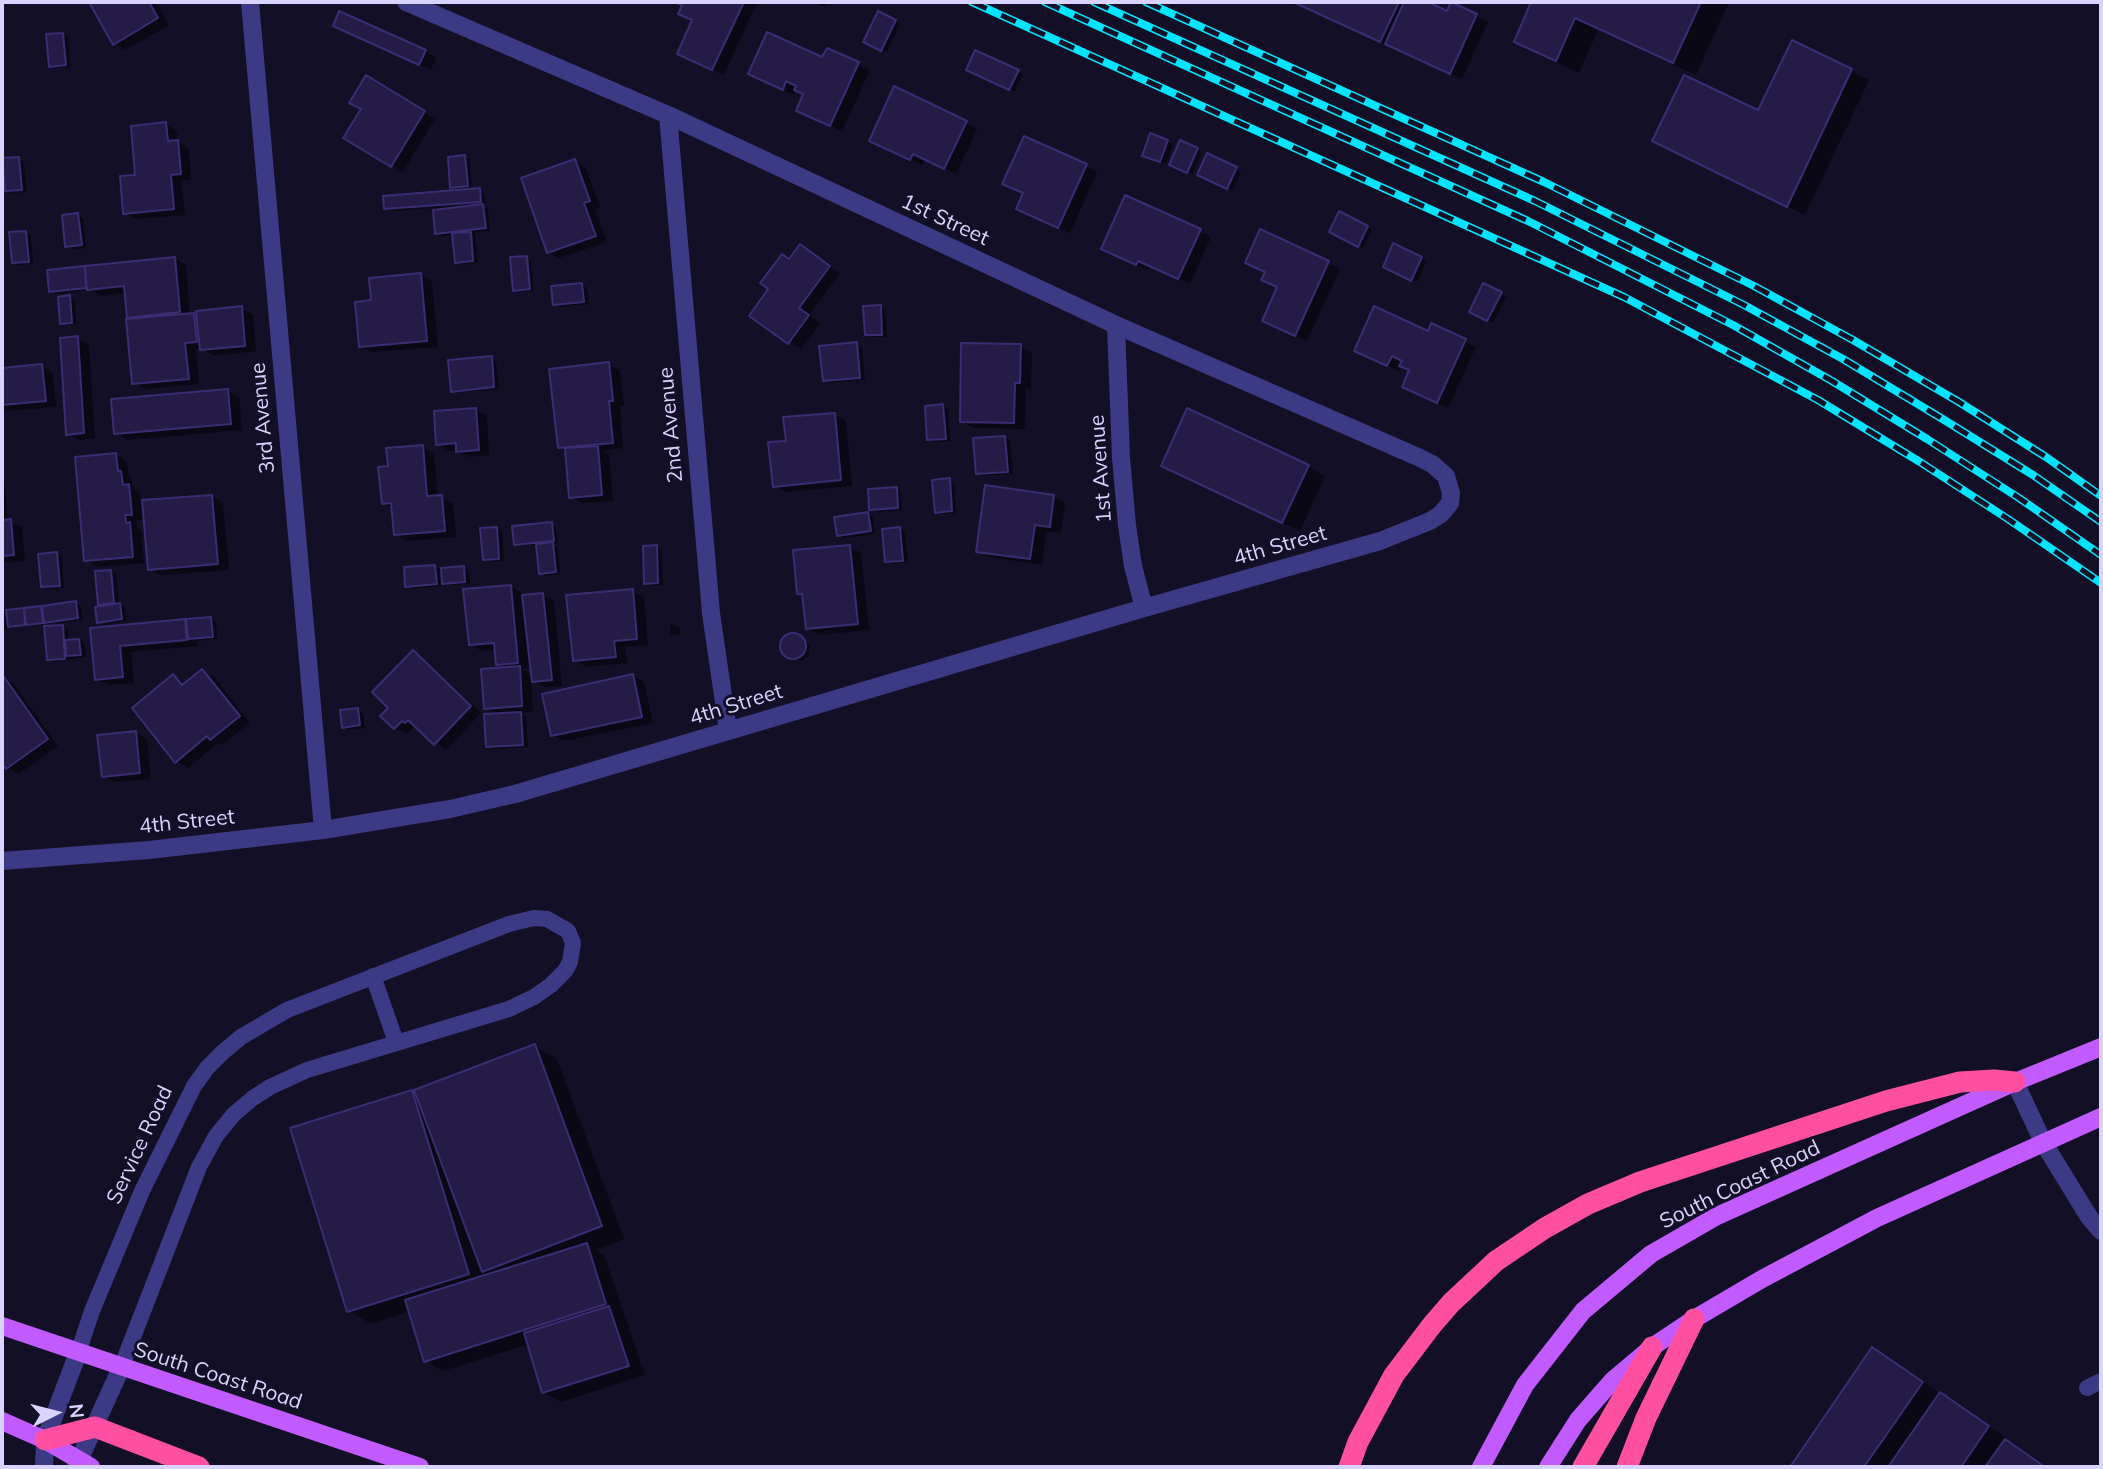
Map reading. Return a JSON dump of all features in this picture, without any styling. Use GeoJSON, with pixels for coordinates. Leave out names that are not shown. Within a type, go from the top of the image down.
{"type":"FeatureCollection","features":[{"type":"Feature","properties":{"kind":"highway"},"geometry":{"type":"LineString","coordinates":[[1349,1467],[1358,1442],[1394,1375],[1432,1325],[1476,1278],[1545,1228],[1588,1204],[1640,1182],[1886,1101],[1960,1082],[2015,1082]]}},
{"type":"Feature","properties":{"kind":"highway"},"geometry":{"type":"LineString","coordinates":[[1627,1467],[1694,1319]]}},
{"type":"Feature","properties":{"kind":"highway"},"geometry":{"type":"LineString","coordinates":[[1583,1467],[1652,1347]]}},
{"type":"Feature","properties":{"kind":"highway"},"geometry":{"type":"LineString","coordinates":[[45,1440],[95,1427],[199,1467]]}},
{"type":"Feature","properties":{"kind":"main road","name":"South Coast Road"},"geometry":{"type":"LineString","coordinates":[[1481,1467],[1525,1385],[1575,1321],[1583,1311],[1651,1254],[1717,1216],[2101,1046]]}},
{"type":"Feature","properties":{"kind":"main road"},"geometry":{"type":"LineString","coordinates":[[1548,1467],[1578,1420],[1613,1380],[1652,1347],[1694,1319],[1762,1279],[1877,1218],[2101,1118]]}},
{"type":"Feature","properties":{"kind":"main road","name":"South Coast Road"},"geometry":{"type":"LineString","coordinates":[[2,1326],[420,1467]]}},
{"type":"Feature","properties":{"kind":"main road"},"geometry":{"type":"LineString","coordinates":[[2,1421],[45,1440],[82,1465]]}},
{"type":"Feature","properties":{"kind":"street","name":"3rd Avenue"},"geometry":{"type":"LineString","coordinates":[[250,2],[323,830]]}},
{"type":"Feature","properties":{"kind":"street","name":"1st Street"},"geometry":{"type":"LineString","coordinates":[[406,2],[667,115],[1116,325],[1425,460],[1446,476],[1451,493]]}},
{"type":"Feature","properties":{"kind":"street","name":"2nd Avenue"},"geometry":{"type":"LineString","coordinates":[[667,115],[710,613],[728,730]]}},
{"type":"Feature","properties":{"kind":"street","name":"1st Avenue"},"geometry":{"type":"LineString","coordinates":[[1116,325],[1121,458],[1127,525],[1133,566],[1144,608]]}},
{"type":"Feature","properties":{"kind":"street","name":"4th Street"},"geometry":{"type":"LineString","coordinates":[[2,861],[149,850],[323,830],[423,815],[515,794],[1380,541],[1418,528],[1441,514],[1450,503],[1451,493]]}},
{"type":"Feature","properties":{"kind":"street"},"geometry":{"type":"LineString","coordinates":[[2015,1082],[2043,1142],[2089,1217],[2101,1231]]}},
{"type":"Feature","properties":{"kind":"street","name":"Service Road"},"geometry":{"type":"LineString","coordinates":[[44,1467],[45,1440],[78,1353]]}},
{"type":"Feature","properties":{"kind":"street"},"geometry":{"type":"LineString","coordinates":[[82,1465],[95,1427],[121,1368]]}},
{"type":"Feature","properties":{"kind":"lane","name":"Service Road"},"geometry":{"type":"LineString","coordinates":[[78,1353],[92,1311],[142,1191],[194,1086],[207,1068],[241,1037],[287,1010],[509,924],[534,918],[547,919],[568,931],[573,943],[570,962],[551,985],[534,997],[509,1009],[396,1042]]}},
{"type":"Feature","properties":{"kind":"lane"},"geometry":{"type":"LineString","coordinates":[[121,1368],[199,1167],[216,1136],[234,1114],[253,1098],[307,1070],[396,1042],[373,976]]}},
{"type":"Feature","properties":{"kind":"building"},"geometry":{"type":"Polygon","coordinates":[[[89,2],[149,2],[158,18],[113,45],[89,2]]]}},
{"type":"Feature","properties":{"kind":"building"},"geometry":{"type":"Polygon","coordinates":[[[674,2],[744,2],[712,70],[677,54],[692,20],[678,14],[682,5],[674,2]]]}},
{"type":"Feature","properties":{"kind":"building"},"geometry":{"type":"Polygon","coordinates":[[[1293,2],[1399,2],[1380,42],[1293,2]]]}},
{"type":"Feature","properties":{"kind":"building"},"geometry":{"type":"Polygon","coordinates":[[[1404,2],[1428,2],[1447,11],[1451,2],[1477,14],[1450,74],[1385,44],[1404,2]]]}},
{"type":"Feature","properties":{"kind":"building"},"geometry":{"type":"Polygon","coordinates":[[[1531,2],[1701,2],[1673,63],[1575,18],[1556,61],[1514,42],[1531,2]]]}},
{"type":"Feature","properties":{"kind":"building"},"geometry":{"type":"Polygon","coordinates":[[[339,11],[426,50],[419,65],[333,26],[339,11]]]}},
{"type":"Feature","properties":{"kind":"building"},"geometry":{"type":"Polygon","coordinates":[[[878,11],[896,20],[881,51],[863,42],[878,11]]]}},
{"type":"Feature","properties":{"kind":"building"},"geometry":{"type":"Polygon","coordinates":[[[767,32],[822,57],[827,48],[859,62],[830,126],[796,111],[803,94],[794,90],[796,86],[786,81],[783,90],[748,74],[767,32]]]}},
{"type":"Feature","properties":{"kind":"building"},"geometry":{"type":"Polygon","coordinates":[[[63,33],[66,65],[49,67],[46,34],[63,33]]]}},
{"type":"Feature","properties":{"kind":"building"},"geometry":{"type":"Polygon","coordinates":[[[1792,40],[1852,69],[1787,207],[1652,141],[1684,75],[1758,110],[1792,40]]]}},
{"type":"Feature","properties":{"kind":"building"},"geometry":{"type":"Polygon","coordinates":[[[975,50],[1019,70],[1009,90],[966,70],[975,50]]]}},
{"type":"Feature","properties":{"kind":"building"},"geometry":{"type":"Polygon","coordinates":[[[366,75],[425,111],[391,167],[343,138],[361,109],[349,103],[366,75]]]}},
{"type":"Feature","properties":{"kind":"building"},"geometry":{"type":"Polygon","coordinates":[[[894,86],[967,121],[944,169],[913,154],[910,160],[869,141],[894,86]]]}},
{"type":"Feature","properties":{"kind":"building"},"geometry":{"type":"Polygon","coordinates":[[[166,122],[168,141],[178,140],[181,174],[171,175],[174,209],[123,214],[120,176],[135,175],[131,126],[166,122]]]}},
{"type":"Feature","properties":{"kind":"building"},"geometry":{"type":"Polygon","coordinates":[[[1150,133],[1168,140],[1160,162],[1142,156],[1150,133]]]}},
{"type":"Feature","properties":{"kind":"building"},"geometry":{"type":"Polygon","coordinates":[[[1024,136],[1087,164],[1058,228],[1016,209],[1023,193],[1002,184],[1024,136]]]}},
{"type":"Feature","properties":{"kind":"building"},"geometry":{"type":"Polygon","coordinates":[[[1180,140],[1198,148],[1187,173],[1169,165],[1180,140]]]}},
{"type":"Feature","properties":{"kind":"building"},"geometry":{"type":"Polygon","coordinates":[[[1207,153],[1237,167],[1227,189],[1197,175],[1207,153]]]}},
{"type":"Feature","properties":{"kind":"building"},"geometry":{"type":"Polygon","coordinates":[[[465,155],[468,186],[450,188],[448,157],[465,155]]]}},
{"type":"Feature","properties":{"kind":"building"},"geometry":{"type":"Polygon","coordinates":[[[19,157],[22,190],[5,191],[2,158],[19,157]]]}},
{"type":"Feature","properties":{"kind":"building"},"geometry":{"type":"Polygon","coordinates":[[[575,159],[590,201],[584,203],[596,236],[547,253],[521,178],[575,159]]]}},
{"type":"Feature","properties":{"kind":"building"},"geometry":{"type":"Polygon","coordinates":[[[480,188],[481,202],[384,209],[383,196],[480,188]]]}},
{"type":"Feature","properties":{"kind":"building"},"geometry":{"type":"Polygon","coordinates":[[[1125,195],[1201,229],[1178,279],[1138,261],[1136,265],[1101,249],[1125,195]]]}},
{"type":"Feature","properties":{"kind":"building"},"geometry":{"type":"Polygon","coordinates":[[[483,204],[486,228],[435,234],[433,210],[483,204]]]}},
{"type":"Feature","properties":{"kind":"building"},"geometry":{"type":"Polygon","coordinates":[[[1339,211],[1368,226],[1358,247],[1329,232],[1339,211]]]}},
{"type":"Feature","properties":{"kind":"building"},"geometry":{"type":"Polygon","coordinates":[[[78,213],[82,245],[65,247],[62,215],[78,213]]]}},
{"type":"Feature","properties":{"kind":"building"},"geometry":{"type":"Polygon","coordinates":[[[1260,229],[1329,261],[1295,336],[1262,321],[1277,287],[1261,280],[1265,272],[1245,263],[1260,229]]]}},
{"type":"Feature","properties":{"kind":"building"},"geometry":{"type":"Polygon","coordinates":[[[26,231],[29,262],[12,263],[9,232],[26,231]]]}},
{"type":"Feature","properties":{"kind":"building"},"geometry":{"type":"Polygon","coordinates":[[[471,232],[473,261],[455,263],[452,233],[471,232]]]}},
{"type":"Feature","properties":{"kind":"building"},"geometry":{"type":"Polygon","coordinates":[[[1393,243],[1422,257],[1411,281],[1383,267],[1393,243]]]}},
{"type":"Feature","properties":{"kind":"building"},"geometry":{"type":"Polygon","coordinates":[[[800,244],[830,266],[799,308],[809,315],[788,344],[749,316],[768,289],[760,283],[782,254],[789,259],[800,244]]]}},
{"type":"Feature","properties":{"kind":"building"},"geometry":{"type":"Polygon","coordinates":[[[527,256],[530,289],[513,291],[510,257],[527,256]]]}},
{"type":"Feature","properties":{"kind":"building"},"geometry":{"type":"Polygon","coordinates":[[[175,257],[180,312],[127,318],[124,286],[87,290],[85,266],[175,257]]]}},
{"type":"Feature","properties":{"kind":"building"},"geometry":{"type":"Polygon","coordinates":[[[85,266],[86,288],[49,292],[47,270],[85,266]]]}},
{"type":"Feature","properties":{"kind":"building"},"geometry":{"type":"Polygon","coordinates":[[[421,273],[427,341],[359,347],[355,302],[371,300],[369,278],[421,273]]]}},
{"type":"Feature","properties":{"kind":"building"},"geometry":{"type":"Polygon","coordinates":[[[582,283],[584,302],[553,305],[551,286],[582,283]]]}},
{"type":"Feature","properties":{"kind":"building"},"geometry":{"type":"Polygon","coordinates":[[[1483,283],[1502,292],[1487,321],[1469,312],[1483,283]]]}},
{"type":"Feature","properties":{"kind":"building"},"geometry":{"type":"Polygon","coordinates":[[[70,295],[72,323],[60,324],[58,297],[70,295]]]}},
{"type":"Feature","properties":{"kind":"building"},"geometry":{"type":"Polygon","coordinates":[[[881,305],[882,335],[865,335],[863,306],[881,305]]]}},
{"type":"Feature","properties":{"kind":"building"},"geometry":{"type":"Polygon","coordinates":[[[242,306],[245,346],[200,350],[196,311],[242,306]]]}},
{"type":"Feature","properties":{"kind":"building"},"geometry":{"type":"Polygon","coordinates":[[[1374,306],[1428,331],[1431,323],[1466,339],[1437,403],[1402,387],[1409,370],[1399,366],[1402,361],[1392,356],[1387,366],[1354,351],[1374,306]]]}},
{"type":"Feature","properties":{"kind":"building"},"geometry":{"type":"Polygon","coordinates":[[[194,313],[197,342],[185,343],[189,379],[132,384],[126,319],[194,313]]]}},
{"type":"Feature","properties":{"kind":"building"},"geometry":{"type":"Polygon","coordinates":[[[78,336],[84,433],[66,435],[60,338],[78,336]]]}},
{"type":"Feature","properties":{"kind":"building"},"geometry":{"type":"Polygon","coordinates":[[[857,342],[860,378],[823,381],[819,346],[857,342]]]}},
{"type":"Feature","properties":{"kind":"building"},"geometry":{"type":"Polygon","coordinates":[[[961,343],[1021,344],[1020,383],[1015,383],[1014,423],[960,422],[961,343]]]}},
{"type":"Feature","properties":{"kind":"building"},"geometry":{"type":"Polygon","coordinates":[[[492,356],[494,387],[451,392],[448,360],[492,356]]]}},
{"type":"Feature","properties":{"kind":"building"},"geometry":{"type":"Polygon","coordinates":[[[609,362],[613,443],[558,448],[549,369],[609,362]]]}},
{"type":"Feature","properties":{"kind":"building"},"geometry":{"type":"Polygon","coordinates":[[[42,364],[46,401],[2,405],[2,368],[42,364]]]}},
{"type":"Feature","properties":{"kind":"building"},"geometry":{"type":"Polygon","coordinates":[[[228,389],[231,424],[114,434],[111,399],[228,389]]]}},
{"type":"Feature","properties":{"kind":"building"},"geometry":{"type":"Polygon","coordinates":[[[943,404],[946,439],[927,440],[925,406],[943,404]]]}},
{"type":"Feature","properties":{"kind":"building"},"geometry":{"type":"Polygon","coordinates":[[[476,408],[479,450],[456,452],[456,443],[436,445],[434,411],[476,408]]]}},
{"type":"Feature","properties":{"kind":"building"},"geometry":{"type":"Polygon","coordinates":[[[1187,408],[1309,465],[1282,523],[1161,466],[1187,408]]]}},
{"type":"Feature","properties":{"kind":"building"},"geometry":{"type":"Polygon","coordinates":[[[835,413],[841,480],[773,487],[768,442],[786,441],[783,417],[835,413]]]}},
{"type":"Feature","properties":{"kind":"building"},"geometry":{"type":"Polygon","coordinates":[[[1005,436],[1008,472],[976,474],[973,438],[1005,436]]]}},
{"type":"Feature","properties":{"kind":"building"},"geometry":{"type":"Polygon","coordinates":[[[423,445],[427,496],[442,495],[445,531],[394,535],[391,503],[382,504],[378,467],[388,466],[386,448],[423,445]]]}},
{"type":"Feature","properties":{"kind":"building"},"geometry":{"type":"Polygon","coordinates":[[[598,446],[602,495],[569,498],[565,448],[598,446]]]}},
{"type":"Feature","properties":{"kind":"building"},"geometry":{"type":"Polygon","coordinates":[[[116,453],[123,485],[129,484],[132,515],[125,515],[126,523],[130,522],[133,557],[84,561],[75,457],[116,453]]]}},
{"type":"Feature","properties":{"kind":"building"},"geometry":{"type":"Polygon","coordinates":[[[950,478],[952,511],[935,513],[932,480],[950,478]]]}},
{"type":"Feature","properties":{"kind":"building"},"geometry":{"type":"Polygon","coordinates":[[[985,485],[1054,495],[1050,527],[1035,525],[1030,559],[976,552],[985,485]]]}},
{"type":"Feature","properties":{"kind":"building"},"geometry":{"type":"Polygon","coordinates":[[[897,487],[898,508],[869,510],[868,489],[897,487]]]}},
{"type":"Feature","properties":{"kind":"building"},"geometry":{"type":"Polygon","coordinates":[[[212,495],[218,564],[148,570],[142,500],[212,495]]]}},
{"type":"Feature","properties":{"kind":"building"},"geometry":{"type":"Polygon","coordinates":[[[868,512],[871,531],[837,536],[834,517],[868,512]]]}},
{"type":"Feature","properties":{"kind":"building"},"geometry":{"type":"Polygon","coordinates":[[[11,519],[14,555],[2,556],[2,520],[11,519]]]}},
{"type":"Feature","properties":{"kind":"building"},"geometry":{"type":"Polygon","coordinates":[[[552,522],[554,541],[514,545],[512,526],[552,522]]]}},
{"type":"Feature","properties":{"kind":"building"},"geometry":{"type":"Polygon","coordinates":[[[497,527],[499,559],[483,560],[480,528],[497,527]]]}},
{"type":"Feature","properties":{"kind":"building"},"geometry":{"type":"Polygon","coordinates":[[[900,527],[903,561],[885,562],[882,529],[900,527]]]}},
{"type":"Feature","properties":{"kind":"building"},"geometry":{"type":"Polygon","coordinates":[[[553,542],[556,572],[539,574],[536,544],[553,542]]]}},
{"type":"Feature","properties":{"kind":"building"},"geometry":{"type":"Polygon","coordinates":[[[657,545],[658,583],[644,584],[643,546],[657,545]]]}},
{"type":"Feature","properties":{"kind":"building"},"geometry":{"type":"Polygon","coordinates":[[[850,545],[858,624],[806,629],[802,594],[797,594],[793,550],[850,545]]]}},
{"type":"Feature","properties":{"kind":"building"},"geometry":{"type":"Polygon","coordinates":[[[57,552],[60,586],[41,587],[38,554],[57,552]]]}},
{"type":"Feature","properties":{"kind":"building"},"geometry":{"type":"Polygon","coordinates":[[[435,565],[437,584],[405,587],[404,567],[435,565]]]}},
{"type":"Feature","properties":{"kind":"building"},"geometry":{"type":"Polygon","coordinates":[[[464,566],[465,582],[442,584],[441,568],[464,566]]]}},
{"type":"Feature","properties":{"kind":"building"},"geometry":{"type":"Polygon","coordinates":[[[111,570],[114,603],[98,605],[95,571],[111,570]]]}},
{"type":"Feature","properties":{"kind":"building"},"geometry":{"type":"Polygon","coordinates":[[[511,585],[518,663],[496,665],[494,643],[469,645],[463,589],[511,585]]]}},
{"type":"Feature","properties":{"kind":"building"},"geometry":{"type":"Polygon","coordinates":[[[633,589],[637,639],[614,641],[616,657],[573,661],[566,595],[633,589]]]}},
{"type":"Feature","properties":{"kind":"building"},"geometry":{"type":"Polygon","coordinates":[[[543,593],[552,680],[532,682],[522,595],[543,593]]]}},
{"type":"Feature","properties":{"kind":"building"},"geometry":{"type":"Polygon","coordinates":[[[76,601],[78,618],[44,623],[42,606],[76,601]]]}},
{"type":"Feature","properties":{"kind":"building"},"geometry":{"type":"Polygon","coordinates":[[[120,603],[122,619],[97,623],[95,607],[120,603]]]}},
{"type":"Feature","properties":{"kind":"building"},"geometry":{"type":"Polygon","coordinates":[[[41,606],[43,623],[26,625],[24,608],[41,606]]]}},
{"type":"Feature","properties":{"kind":"building"},"geometry":{"type":"Polygon","coordinates":[[[24,608],[25,625],[8,627],[6,610],[24,608]]]}},
{"type":"Feature","properties":{"kind":"building"},"geometry":{"type":"Polygon","coordinates":[[[211,617],[213,637],[188,639],[186,619],[211,617]]]}},
{"type":"Feature","properties":{"kind":"building"},"geometry":{"type":"Polygon","coordinates":[[[185,619],[187,640],[120,646],[123,677],[95,680],[90,628],[185,619]]]}},
{"type":"Feature","properties":{"kind":"building"},"geometry":{"type":"Polygon","coordinates":[[[63,625],[65,659],[47,660],[44,626],[63,625]]]}},
{"type":"Feature","properties":{"kind":"building"},"geometry":{"type":"Polygon","coordinates":[[[793,633],[802,637],[806,646],[802,655],[793,659],[784,655],[780,646],[784,637],[793,633]]]}},
{"type":"Feature","properties":{"kind":"building"},"geometry":{"type":"Polygon","coordinates":[[[79,639],[81,655],[66,656],[65,640],[79,639]]]}},
{"type":"Feature","properties":{"kind":"building"},"geometry":{"type":"Polygon","coordinates":[[[413,650],[471,706],[434,745],[408,720],[405,723],[402,721],[394,729],[380,716],[388,708],[372,692],[413,650]]]}},
{"type":"Feature","properties":{"kind":"building"},"geometry":{"type":"Polygon","coordinates":[[[520,666],[522,706],[484,709],[481,669],[520,666]]]}},
{"type":"Feature","properties":{"kind":"building"},"geometry":{"type":"Polygon","coordinates":[[[202,669],[240,716],[210,740],[207,736],[175,763],[132,708],[173,674],[182,685],[202,669]]]}},
{"type":"Feature","properties":{"kind":"building"},"geometry":{"type":"Polygon","coordinates":[[[2,674],[48,739],[6,769],[2,763],[2,674]]]}},
{"type":"Feature","properties":{"kind":"building"},"geometry":{"type":"Polygon","coordinates":[[[633,674],[642,717],[551,736],[542,694],[633,674]]]}},
{"type":"Feature","properties":{"kind":"building"},"geometry":{"type":"Polygon","coordinates":[[[358,708],[360,725],[342,728],[340,710],[358,708]]]}},
{"type":"Feature","properties":{"kind":"building"},"geometry":{"type":"Polygon","coordinates":[[[521,712],[523,745],[486,747],[484,714],[521,712]]]}},
{"type":"Feature","properties":{"kind":"building"},"geometry":{"type":"Polygon","coordinates":[[[136,731],[140,773],[102,777],[97,735],[136,731]]]}},
{"type":"Feature","properties":{"kind":"building"},"geometry":{"type":"Polygon","coordinates":[[[535,1044],[602,1226],[482,1272],[414,1090],[535,1044]]]}},
{"type":"Feature","properties":{"kind":"building"},"geometry":{"type":"Polygon","coordinates":[[[412,1090],[469,1274],[347,1312],[290,1128],[412,1090]]]}},
{"type":"Feature","properties":{"kind":"building"},"geometry":{"type":"Polygon","coordinates":[[[587,1243],[606,1304],[424,1362],[405,1300],[587,1243]]]}},
{"type":"Feature","properties":{"kind":"building"},"geometry":{"type":"Polygon","coordinates":[[[609,1306],[629,1366],[542,1393],[524,1333],[609,1306]]]}},
{"type":"Feature","properties":{"kind":"building"},"geometry":{"type":"Polygon","coordinates":[[[1872,1347],[1923,1382],[1864,1467],[1790,1467],[1872,1347]]]}},
{"type":"Feature","properties":{"kind":"building"},"geometry":{"type":"Polygon","coordinates":[[[1940,1392],[1989,1426],[1961,1467],[1888,1467],[1940,1392]]]}},
{"type":"Feature","properties":{"kind":"building"},"geometry":{"type":"Polygon","coordinates":[[[2005,1439],[2045,1467],[1985,1467],[2005,1439]]]}},
{"type":"Feature","properties":{"kind":"railway"},"geometry":{"type":"LineString","coordinates":[[972,2],[1624,297],[1818,400],[1920,462],[2101,583]]}},
{"type":"Feature","properties":{"kind":"railway"},"geometry":{"type":"LineString","coordinates":[[1045,2],[1528,221],[1733,325],[1927,439],[2101,555]]}},
{"type":"Feature","properties":{"kind":"railway"},"geometry":{"type":"LineString","coordinates":[[1094,2],[1535,201],[1744,305],[1843,359],[1941,418],[2033,475],[2101,522]]}},
{"type":"Feature","properties":{"kind":"railway"},"geometry":{"type":"LineString","coordinates":[[1146,2],[1544,182],[1754,286],[1959,402],[2046,457],[2101,496]]}}]}
